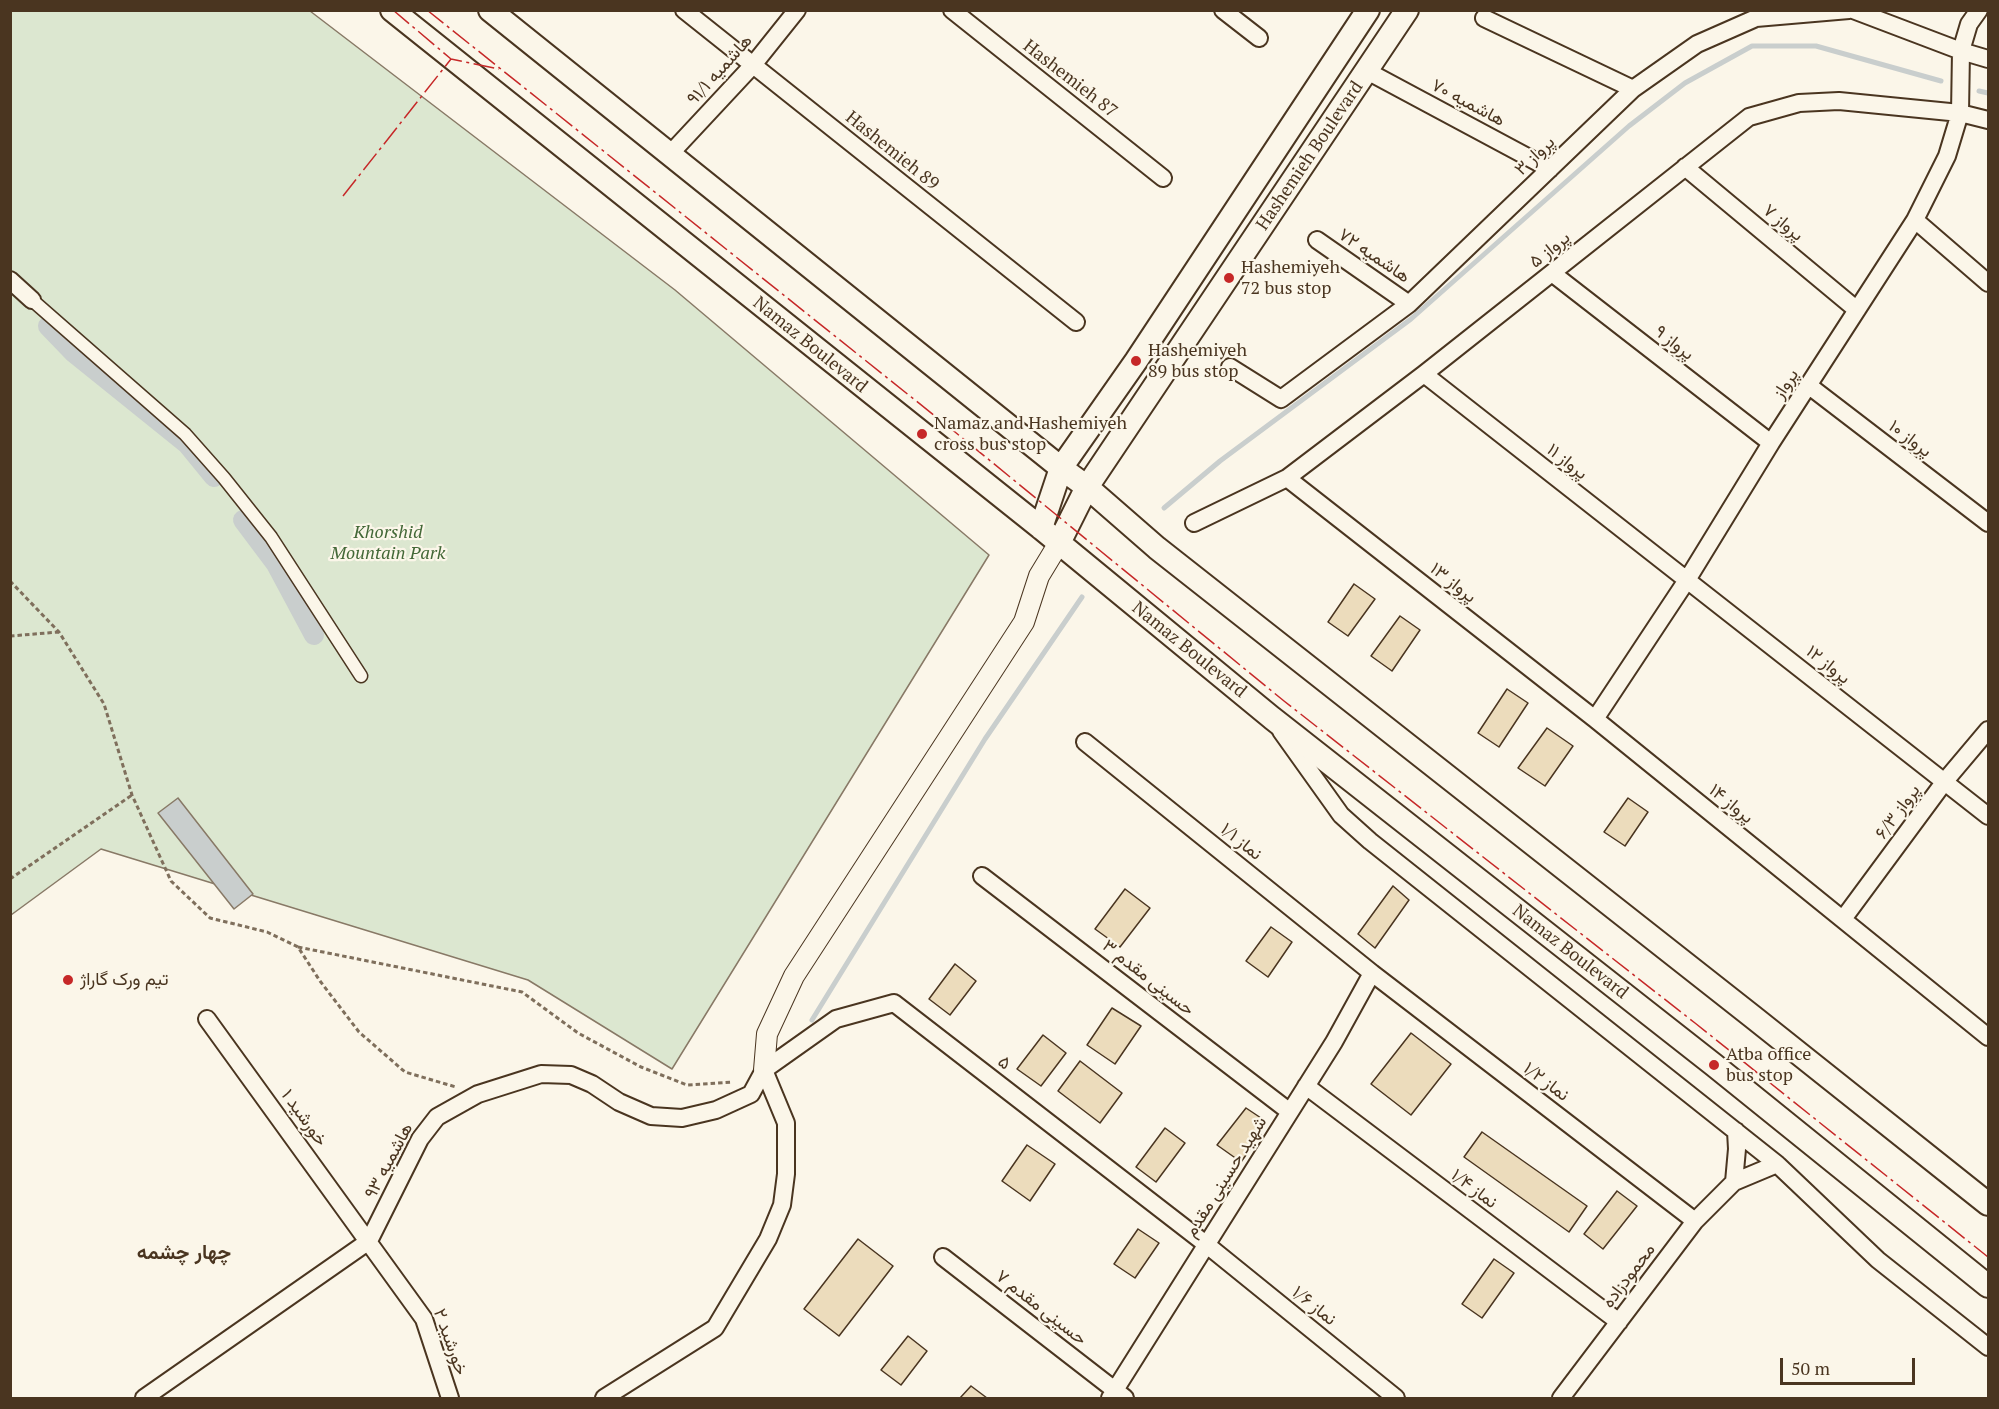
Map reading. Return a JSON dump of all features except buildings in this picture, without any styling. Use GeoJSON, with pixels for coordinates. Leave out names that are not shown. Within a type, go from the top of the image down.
{"type":"FeatureCollection","features":[{"type":"Feature","properties":{"kind":"main road","name":"Namaz Boulevard"},"geometry":{"type":"LineString","coordinates":[[392,10],[1041,528],[1272,718],[1704,1057],[1989,1286]]}},
{"type":"Feature","properties":{"kind":"main road"},"geometry":{"type":"LineString","coordinates":[[490,10],[1061,468],[1088,487],[1157,548],[1989,1204]]}},
{"type":"Feature","properties":{"kind":"main road","name":"Hashemieh Boulevard"},"geometry":{"type":"LineString","coordinates":[[1041,528],[1061,468],[1136,361],[1368,10]]}},
{"type":"Feature","properties":{"kind":"main road","name":"Hashemieh Boulevard"},"geometry":{"type":"LineString","coordinates":[[1059,543],[1088,487],[1407,10]]}},
{"type":"Feature","properties":{"kind":"street","name":"Hashemieh 89"},"geometry":{"type":"LineString","coordinates":[[684,10],[1076,322]]}},
{"type":"Feature","properties":{"kind":"street","name":"هاشمیه ۹۱/۱"},"geometry":{"type":"LineString","coordinates":[[670,154],[753,65],[797,10]]}},
{"type":"Feature","properties":{"kind":"street","name":"Hashemieh 87"},"geometry":{"type":"LineString","coordinates":[[952,10],[1163,178]]}},
{"type":"Feature","properties":{"kind":"street"},"geometry":{"type":"LineString","coordinates":[[1223,10],[1259,38]]}},
{"type":"Feature","properties":{"kind":"street","name":"پرواز ۳"},"geometry":{"type":"LineString","coordinates":[[1230,367],[1281,399],[1409,304],[1633,89],[1697,44],[1756,18],[1851,10],[1961,51],[1989,59]]}},
{"type":"Feature","properties":{"kind":"street","name":"پرواز"},"geometry":{"type":"LineString","coordinates":[[1595,719],[1687,580],[1771,443],[1915,220],[1947,156],[1959,113],[1961,51],[1969,24],[1979,10]]}},
{"type":"Feature","properties":{"kind":"street"},"geometry":{"type":"LineString","coordinates":[[1484,18],[1633,89]]}},
{"type":"Feature","properties":{"kind":"street","name":"هاشمیه ۷۰"},"geometry":{"type":"LineString","coordinates":[[1367,71],[1550,170]]}},
{"type":"Feature","properties":{"kind":"street","name":"پرواز ۵"},"geometry":{"type":"LineString","coordinates":[[1194,523],[1287,478],[1424,374],[1749,117],[1799,103],[1839,101],[1959,113],[1989,120]]}},
{"type":"Feature","properties":{"kind":"street","name":"پرواز ۷"},"geometry":{"type":"LineString","coordinates":[[1685,167],[1857,310]]}},
{"type":"Feature","properties":{"kind":"street"},"geometry":{"type":"LineString","coordinates":[[1915,220],[1989,283]]}},
{"type":"Feature","properties":{"kind":"street","name":"هاشمیه ۷۲"},"geometry":{"type":"LineString","coordinates":[[1317,240],[1409,304]]}},
{"type":"Feature","properties":{"kind":"street","name":"پرواز ۹"},"geometry":{"type":"LineString","coordinates":[[1552,273],[1771,443]]}},
{"type":"Feature","properties":{"kind":"street"},"geometry":{"type":"LineString","coordinates":[[10,280],[185,434],[271,537],[361,676]]}},
{"type":"Feature","properties":{"kind":"street","name":"پرواز ۱۱"},"geometry":{"type":"LineString","coordinates":[[1424,374],[1687,580]]}},
{"type":"Feature","properties":{"kind":"street","name":"پرواز ۱۰"},"geometry":{"type":"LineString","coordinates":[[1808,385],[1989,524]]}},
{"type":"Feature","properties":{"kind":"street","name":"پرواز ۱۳"},"geometry":{"type":"LineString","coordinates":[[1287,478],[1595,719]]}},
{"type":"Feature","properties":{"kind":"street"},"geometry":{"type":"LineString","coordinates":[[1039,576],[1041,528]]}},
{"type":"Feature","properties":{"kind":"street"},"geometry":{"type":"LineString","coordinates":[[751,1094],[764,1070],[768,1034],[794,976],[1024,622],[1039,576],[1059,543]]}},
{"type":"Feature","properties":{"kind":"street","name":"پرواز ۱۲"},"geometry":{"type":"LineString","coordinates":[[1687,580],[1989,816]]}},
{"type":"Feature","properties":{"kind":"street"},"geometry":{"type":"LineString","coordinates":[[1272,718],[1341,815],[1370,841],[1777,1164],[1878,1260],[1989,1347]]}},
{"type":"Feature","properties":{"kind":"street","name":"پرواز ۱۴"},"geometry":{"type":"LineString","coordinates":[[1595,719],[1989,1037]]}},
{"type":"Feature","properties":{"kind":"street","name":"پرواز ۶/۳"},"geometry":{"type":"LineString","coordinates":[[1843,919],[1945,781],[1989,730]]}},
{"type":"Feature","properties":{"kind":"street","name":"نماز ۱/۱"},"geometry":{"type":"LineString","coordinates":[[1085,742],[1372,974]]}},
{"type":"Feature","properties":{"kind":"street","name":"حسینی مقدم ۳"},"geometry":{"type":"LineString","coordinates":[[982,876],[1290,1112]]}},
{"type":"Feature","properties":{"kind":"street","name":"شهید حسینی مقدم"},"geometry":{"type":"LineString","coordinates":[[1117,1396],[1207,1245],[1334,1042],[1372,974]]}},
{"type":"Feature","properties":{"kind":"street","name":"نماز ۱/۲"},"geometry":{"type":"LineString","coordinates":[[1372,974],[1695,1221]]}},
{"type":"Feature","properties":{"kind":"street","name":"۵"},"geometry":{"type":"LineString","coordinates":[[764,1070],[836,1019],[894,1003],[1207,1245]]}},
{"type":"Feature","properties":{"kind":"street","name":"خورشید ۱"},"geometry":{"type":"LineString","coordinates":[[207,1018],[369,1241]]}},
{"type":"Feature","properties":{"kind":"street"},"geometry":{"type":"LineString","coordinates":[[604,1398],[715,1328],[768,1239],[782,1205],[786,1174],[786,1123],[764,1070]]}},
{"type":"Feature","properties":{"kind":"street","name":"هاشمیه ۹۳"},"geometry":{"type":"LineString","coordinates":[[144,1398],[369,1241],[420,1138],[437,1117],[478,1094],[541,1074],[571,1075],[592,1084],[619,1102],[651,1116],[682,1118],[716,1110],[751,1094]]}},
{"type":"Feature","properties":{"kind":"street","name":"نماز ۱/۴"},"geometry":{"type":"LineString","coordinates":[[1306,1086],[1619,1322]]}},
{"type":"Feature","properties":{"kind":"street"},"geometry":{"type":"LineString","coordinates":[[1734,1182],[1736,1131]]}},
{"type":"Feature","properties":{"kind":"street","name":"محمودزاده"},"geometry":{"type":"LineString","coordinates":[[1561,1398],[1695,1221],[1734,1182],[1777,1164]]}},
{"type":"Feature","properties":{"kind":"street","name":"خورشید ۲"},"geometry":{"type":"LineString","coordinates":[[369,1241],[424,1319],[450,1398]]}},
{"type":"Feature","properties":{"kind":"street","name":"نماز ۱/۶"},"geometry":{"type":"LineString","coordinates":[[1207,1245],[1396,1398]]}},
{"type":"Feature","properties":{"kind":"street","name":"حسینی مقدم ۷"},"geometry":{"type":"LineString","coordinates":[[943,1257],[1117,1396]]}},
{"type":"Feature","properties":{"kind":"path"},"geometry":{"type":"LineString","coordinates":[[10,581],[59,632],[104,704],[132,795],[171,881],[210,918],[267,932],[298,947],[522,992],[578,1033],[641,1067],[687,1085],[732,1081],[751,1094]]}},
{"type":"Feature","properties":{"kind":"path"},"geometry":{"type":"LineString","coordinates":[[10,636],[59,632]]}},
{"type":"Feature","properties":{"kind":"path"},"geometry":{"type":"LineString","coordinates":[[10,879],[132,795]]}},
{"type":"Feature","properties":{"kind":"path"},"geometry":{"type":"LineString","coordinates":[[298,947],[320,981],[359,1032],[405,1072],[478,1094]]}},
{"type":"Feature","properties":{"kind":"green space","name":"Khorshid Mountain Park"},"geometry":{"type":"Polygon","coordinates":[[[11,11],[310,11],[675,290],[989,555],[672,1069],[528,980],[101,849],[11,915],[11,11]]]}},
{"type":"Feature","properties":{"kind":"shaded area"},"geometry":{"type":"Polygon","coordinates":[[[178,798],[253,894],[234,909],[158,813],[178,798]]]}},
{"type":"Feature","properties":{"kind":"waterway"},"geometry":{"type":"LineString","coordinates":[[1164,508],[1220,461],[1411,319],[1629,126],[1685,83],[1752,46],[1816,46],[1941,81]]}},
{"type":"Feature","properties":{"kind":"waterway"},"geometry":{"type":"LineString","coordinates":[[1979,91],[1988,93]]}},
{"type":"Feature","properties":{"kind":"waterway"},"geometry":{"type":"LineString","coordinates":[[48,326],[74,353],[187,444],[214,477]]}},
{"type":"Feature","properties":{"kind":"waterway"},"geometry":{"type":"LineString","coordinates":[[243,520],[276,564],[314,635]]}},
{"type":"Feature","properties":{"kind":"waterway"},"geometry":{"type":"LineString","coordinates":[[812,1020],[985,739],[1082,597]]}},
{"type":"Feature","properties":{"kind":"power"},"geometry":{"type":"LineString","coordinates":[[393,10],[451,59],[499,69]]}},
{"type":"Feature","properties":{"kind":"power"},"geometry":{"type":"LineString","coordinates":[[427,10],[955,432],[1284,701],[1695,1023],[1988,1257]]}},
{"type":"Feature","properties":{"kind":"power"},"geometry":{"type":"LineString","coordinates":[[343,196],[451,59]]}},
{"type":"Feature","properties":{"kind":"place","name":"Hashemiyeh 72 bus stop"},"geometry":{"type":"Point","coordinates":[1229,278]}},
{"type":"Feature","properties":{"kind":"place","name":"Hashemiyeh 89 bus stop"},"geometry":{"type":"Point","coordinates":[1136,361]}},
{"type":"Feature","properties":{"kind":"place","name":"Namaz and Hashemiyeh cross bus stop"},"geometry":{"type":"Point","coordinates":[922,434]}},
{"type":"Feature","properties":{"kind":"place","name":"تیم ورک گاراژ"},"geometry":{"type":"Point","coordinates":[68,980]}},
{"type":"Feature","properties":{"kind":"place","name":"Atba office bus stop"},"geometry":{"type":"Point","coordinates":[1714,1065]}},
{"type":"Feature","properties":{"kind":"district","name":"چهار چشمه"},"geometry":{"type":"Point","coordinates":[184,1253]}}]}
